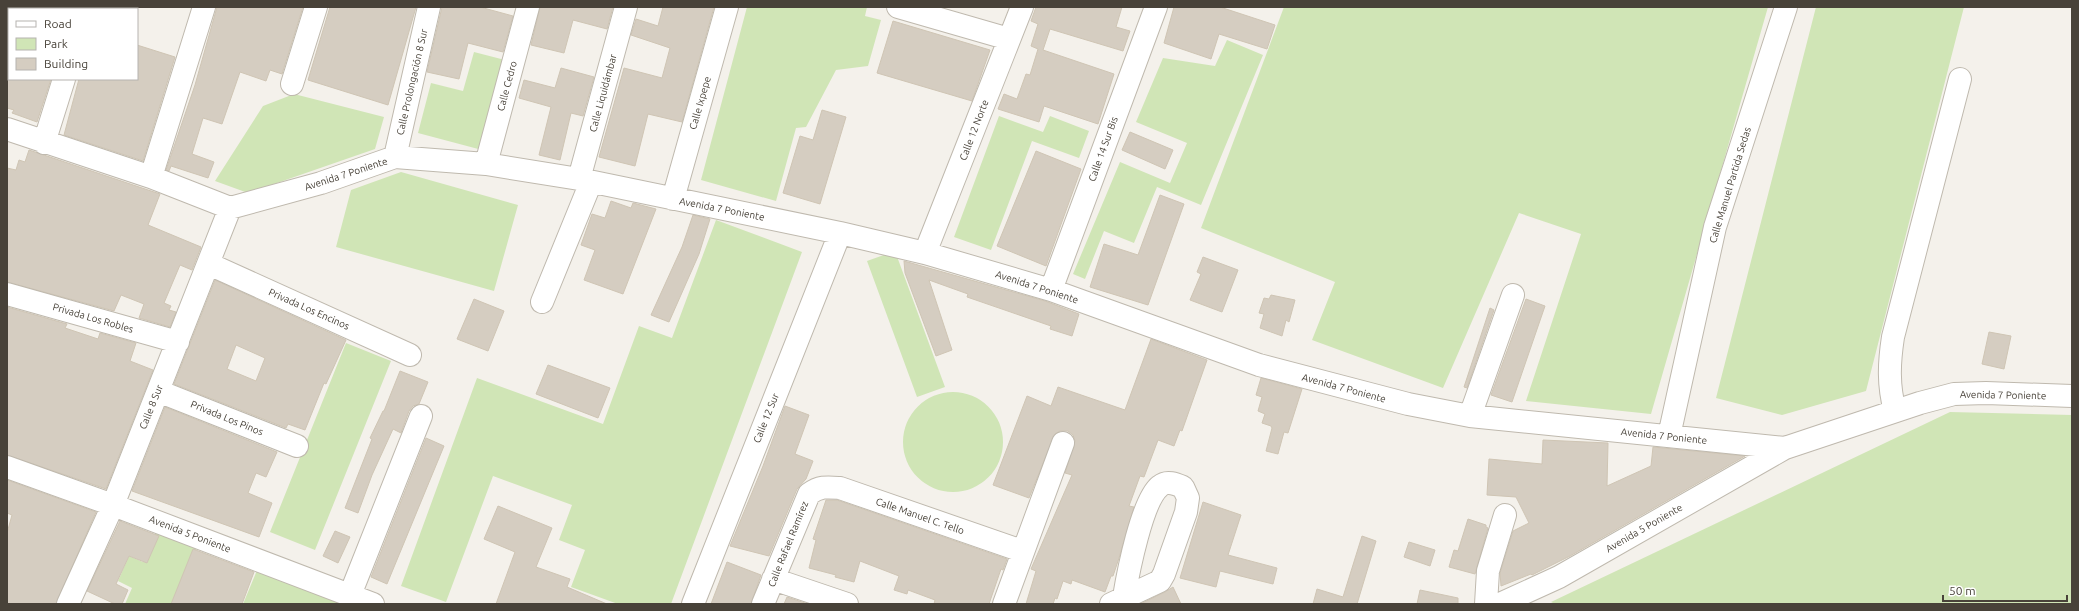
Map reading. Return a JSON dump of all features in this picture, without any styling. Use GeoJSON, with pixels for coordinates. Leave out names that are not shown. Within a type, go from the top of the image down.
{"type":"FeatureCollection","features":[{"type":"Feature","properties":{"kind":"street"},"geometry":{"type":"LineString","coordinates":[[151,177],[204,7]]}},
{"type":"Feature","properties":{"kind":"street"},"geometry":{"type":"LineString","coordinates":[[292,84],[316,7]]}},
{"type":"Feature","properties":{"kind":"street","name":"Calle Prolongación 8 Sur"},"geometry":{"type":"LineString","coordinates":[[395,157],[429,7]]}},
{"type":"Feature","properties":{"kind":"street","name":"Calle Cedro"},"geometry":{"type":"LineString","coordinates":[[486,164],[528,7]]}},
{"type":"Feature","properties":{"kind":"street","name":"Calle Liquidámbar"},"geometry":{"type":"LineString","coordinates":[[542,302],[585,180],[626,7]]}},
{"type":"Feature","properties":{"kind":"street","name":"Calle Ixpepe"},"geometry":{"type":"LineString","coordinates":[[673,199],[727,7]]}},
{"type":"Feature","properties":{"kind":"street"},"geometry":{"type":"LineString","coordinates":[[898,7],[1009,39]]}},
{"type":"Feature","properties":{"kind":"street","name":"Calle 12 Norte"},"geometry":{"type":"LineString","coordinates":[[925,253],[1022,7]]}},
{"type":"Feature","properties":{"kind":"street","name":"Calle 14 Sur Bis"},"geometry":{"type":"LineString","coordinates":[[1051,290],[1156,7]]}},
{"type":"Feature","properties":{"kind":"street","name":"Calle Manuel Partida Sedas"},"geometry":{"type":"LineString","coordinates":[[1669,436],[1715,226],[1786,7]]}},
{"type":"Feature","properties":{"kind":"street"},"geometry":{"type":"LineString","coordinates":[[1895,411],[1890,392],[1888,367],[1893,337],[1960,79]]}},
{"type":"Feature","properties":{"kind":"street"},"geometry":{"type":"LineString","coordinates":[[44,142],[64,80]]}},
{"type":"Feature","properties":{"kind":"street"},"geometry":{"type":"LineString","coordinates":[[7,129],[151,177],[230,208]]}},
{"type":"Feature","properties":{"kind":"street","name":"Avenida 7 Poniente"},"geometry":{"type":"LineString","coordinates":[[230,208],[321,183],[395,157],[486,164],[585,180],[840,233],[925,253],[1051,290],[1259,365],[1408,404],[1470,416],[1785,448],[1895,411],[1954,394],[1986,393],[2072,396]]}},
{"type":"Feature","properties":{"kind":"street","name":"Calle 8 Sur"},"geometry":{"type":"LineString","coordinates":[[68,604],[113,505],[230,208]]}},
{"type":"Feature","properties":{"kind":"street","name":"Calle 12 Sur"},"geometry":{"type":"LineString","coordinates":[[693,604],[840,233]]}},
{"type":"Feature","properties":{"kind":"street","name":"Privada Los Encinos"},"geometry":{"type":"LineString","coordinates":[[209,264],[410,354]]}},
{"type":"Feature","properties":{"kind":"street","name":"Privada Los Robles"},"geometry":{"type":"LineString","coordinates":[[7,294],[178,342]]}},
{"type":"Feature","properties":{"kind":"street"},"geometry":{"type":"LineString","coordinates":[[1470,416],[1513,295]]}},
{"type":"Feature","properties":{"kind":"street","name":"Privada Los Pinos"},"geometry":{"type":"LineString","coordinates":[[158,391],[297,446]]}},
{"type":"Feature","properties":{"kind":"street"},"geometry":{"type":"LineString","coordinates":[[350,596],[421,416]]}},
{"type":"Feature","properties":{"kind":"street"},"geometry":{"type":"LineString","coordinates":[[1004,604],[1022,550],[1063,442]]}},
{"type":"Feature","properties":{"kind":"street","name":"Avenida 5 Poniente"},"geometry":{"type":"LineString","coordinates":[[1500,604],[1559,578],[1785,448]]}},
{"type":"Feature","properties":{"kind":"street","name":"Avenida 5 Poniente"},"geometry":{"type":"LineString","coordinates":[[7,467],[113,505],[373,604]]}},
{"type":"Feature","properties":{"kind":"street"},"geometry":{"type":"LineString","coordinates":[[1171,482],[1183,487],[1188,498],[1186,512],[1164,574],[1160,581],[1118,601],[1150,499],[1160,485],[1171,482]]}},
{"type":"Feature","properties":{"kind":"street","name":"Calle Manuel C. Tello"},"geometry":{"type":"LineString","coordinates":[[817,488],[826,486],[840,488],[1022,550]]}},
{"type":"Feature","properties":{"kind":"street","name":"Calle Rafael Ramírez"},"geometry":{"type":"LineString","coordinates":[[763,604],[803,506],[809,494],[817,488]]}},
{"type":"Feature","properties":{"kind":"street"},"geometry":{"type":"LineString","coordinates":[[1486,604],[1488,571],[1505,516]]}},
{"type":"Feature","properties":{"kind":"street"},"geometry":{"type":"LineString","coordinates":[[773,579],[847,604]]}},
{"type":"Feature","properties":{"kind":"green space"},"geometry":{"type":"Polygon","coordinates":[[[747,7],[867,7],[865,16],[881,20],[868,66],[836,70],[806,127],[796,128],[776,201],[701,180],[747,7]]]}},
{"type":"Feature","properties":{"kind":"green space"},"geometry":{"type":"Polygon","coordinates":[[[1284,7],[1768,7],[1651,414],[1526,401],[1581,234],[1519,213],[1443,388],[1312,340],[1335,282],[1201,228],[1284,7]]]}},
{"type":"Feature","properties":{"kind":"green space"},"geometry":{"type":"Polygon","coordinates":[[[1816,7],[1964,7],[1866,391],[1782,415],[1716,398],[1816,7]]]}},
{"type":"Feature","properties":{"kind":"green space"},"geometry":{"type":"Polygon","coordinates":[[[1227,40],[1263,55],[1201,205],[1157,187],[1134,243],[1104,231],[1085,279],[1073,274],[1120,162],[1170,183],[1187,143],[1136,122],[1163,58],[1215,66],[1227,40]]]}},
{"type":"Feature","properties":{"kind":"green space"},"geometry":{"type":"Polygon","coordinates":[[[474,52],[505,60],[482,150],[418,133],[431,83],[463,91],[474,52]]]}},
{"type":"Feature","properties":{"kind":"green space"},"geometry":{"type":"Polygon","coordinates":[[[294,94],[384,117],[375,149],[248,193],[215,181],[263,106],[294,94]]]}},
{"type":"Feature","properties":{"kind":"green space"},"geometry":{"type":"Polygon","coordinates":[[[999,116],[1043,132],[1050,116],[1089,131],[1079,158],[1032,141],[991,250],[954,237],[999,116]]]}},
{"type":"Feature","properties":{"kind":"green space"},"geometry":{"type":"Polygon","coordinates":[[[401,172],[518,205],[494,291],[336,247],[351,190],[401,172]]]}},
{"type":"Feature","properties":{"kind":"green space"},"geometry":{"type":"Polygon","coordinates":[[[716,220],[802,252],[671,604],[618,604],[571,587],[585,550],[559,540],[572,505],[493,476],[446,602],[401,586],[477,378],[603,424],[639,326],[672,338],[716,220]]]}},
{"type":"Feature","properties":{"kind":"green space"},"geometry":{"type":"Polygon","coordinates":[[[895,251],[945,387],[917,397],[867,261],[895,251]]]}},
{"type":"Feature","properties":{"kind":"green space"},"geometry":{"type":"Polygon","coordinates":[[[346,343],[391,361],[315,550],[270,532],[346,343]]]}},
{"type":"Feature","properties":{"kind":"green space"},"geometry":{"type":"Polygon","coordinates":[[[953,392],[972,395],[989,406],[1000,423],[1003,442],[1000,461],[989,478],[972,489],[953,492],[934,489],[917,478],[906,461],[903,442],[906,423],[917,406],[934,395],[953,392]]]}},
{"type":"Feature","properties":{"kind":"green space"},"geometry":{"type":"Polygon","coordinates":[[[1950,412],[2072,415],[2072,604],[1555,604],[1551,602],[1950,412]]]}},
{"type":"Feature","properties":{"kind":"green space"},"geometry":{"type":"Polygon","coordinates":[[[159,525],[199,543],[173,604],[125,604],[132,588],[118,581],[129,556],[143,562],[159,525]]]}},
{"type":"Feature","properties":{"kind":"green space"},"geometry":{"type":"Polygon","coordinates":[[[258,568],[341,604],[243,604],[258,568]]]}},
{"type":"Feature","properties":{"kind":"building"},"geometry":{"type":"Polygon","coordinates":[[[217,7],[303,7],[282,74],[270,70],[266,81],[240,72],[222,124],[203,118],[192,154],[214,162],[208,178],[171,166],[169,171],[166,170],[195,85],[217,7]]]}},
{"type":"Feature","properties":{"kind":"building"},"geometry":{"type":"Polygon","coordinates":[[[330,7],[416,7],[388,105],[308,80],[330,7]]]}},
{"type":"Feature","properties":{"kind":"building"},"geometry":{"type":"Polygon","coordinates":[[[442,7],[480,7],[513,16],[503,52],[468,43],[459,79],[427,72],[442,7]]]}},
{"type":"Feature","properties":{"kind":"building"},"geometry":{"type":"Polygon","coordinates":[[[540,7],[613,7],[607,29],[573,20],[564,53],[531,45],[540,7]]]}},
{"type":"Feature","properties":{"kind":"building"},"geometry":{"type":"Polygon","coordinates":[[[663,7],[714,7],[682,122],[648,114],[635,166],[599,157],[624,68],[662,78],[670,48],[631,35],[636,19],[658,26],[663,7]]]}},
{"type":"Feature","properties":{"kind":"building"},"geometry":{"type":"Polygon","coordinates":[[[1036,7],[1122,7],[1116,27],[1130,31],[1123,51],[1050,29],[1043,50],[1114,74],[1098,124],[1044,106],[1039,122],[998,109],[1004,94],[1017,99],[1026,74],[1030,75],[1038,49],[1031,46],[1038,24],[1031,21],[1036,7]]]}},
{"type":"Feature","properties":{"kind":"building"},"geometry":{"type":"Polygon","coordinates":[[[1174,7],[1220,7],[1275,25],[1267,49],[1219,34],[1211,59],[1164,43],[1174,7]]]}},
{"type":"Feature","properties":{"kind":"building"},"geometry":{"type":"Polygon","coordinates":[[[893,21],[990,50],[972,101],[877,73],[893,21]]]}},
{"type":"Feature","properties":{"kind":"building"},"geometry":{"type":"Polygon","coordinates":[[[138,45],[175,57],[143,161],[64,135],[79,80],[138,80],[138,45]]]}},
{"type":"Feature","properties":{"kind":"building"},"geometry":{"type":"Polygon","coordinates":[[[561,68],[594,77],[583,116],[571,113],[560,160],[539,155],[551,107],[519,98],[524,80],[555,88],[561,68]]]}},
{"type":"Feature","properties":{"kind":"building"},"geometry":{"type":"Polygon","coordinates":[[[7,79],[51,80],[37,122],[12,113],[14,110],[7,108],[7,79]]]}},
{"type":"Feature","properties":{"kind":"building"},"geometry":{"type":"Polygon","coordinates":[[[822,110],[846,117],[820,204],[783,193],[800,136],[813,140],[822,110]]]}},
{"type":"Feature","properties":{"kind":"building"},"geometry":{"type":"Polygon","coordinates":[[[1130,132],[1173,150],[1165,169],[1122,150],[1130,132]]]}},
{"type":"Feature","properties":{"kind":"building"},"geometry":{"type":"Polygon","coordinates":[[[29,150],[160,194],[148,225],[201,247],[192,270],[180,265],[164,303],[171,306],[169,310],[176,312],[170,327],[139,318],[144,304],[121,295],[114,311],[7,282],[7,168],[16,170],[19,160],[25,162],[29,150]]]}},
{"type":"Feature","properties":{"kind":"building"},"geometry":{"type":"Polygon","coordinates":[[[1036,151],[1081,169],[1046,266],[997,246],[1036,151]]]}},
{"type":"Feature","properties":{"kind":"building"},"geometry":{"type":"Polygon","coordinates":[[[1160,195],[1184,204],[1148,305],[1090,287],[1104,244],[1138,255],[1160,195]]]}},
{"type":"Feature","properties":{"kind":"building"},"geometry":{"type":"Polygon","coordinates":[[[611,201],[631,208],[633,203],[656,209],[623,294],[584,280],[595,250],[581,245],[592,214],[605,218],[611,201]]]}},
{"type":"Feature","properties":{"kind":"building"},"geometry":{"type":"Polygon","coordinates":[[[693,215],[710,219],[699,254],[669,322],[651,315],[682,247],[693,215]]]}},
{"type":"Feature","properties":{"kind":"building"},"geometry":{"type":"Polygon","coordinates":[[[1203,257],[1238,270],[1222,312],[1190,300],[1201,274],[1197,272],[1203,257]]]}},
{"type":"Feature","properties":{"kind":"building"},"geometry":{"type":"Polygon","coordinates":[[[904,261],[1045,301],[1079,314],[1072,336],[1050,329],[1051,326],[967,297],[968,294],[929,280],[952,350],[936,356],[905,273],[904,261]]]}},
{"type":"Feature","properties":{"kind":"building"},"geometry":{"type":"Polygon","coordinates":[[[215,280],[346,340],[326,384],[324,383],[305,430],[288,424],[286,428],[174,384],[215,280]],[[236,345],[227,369],[256,381],[265,358],[236,345]]]}},
{"type":"Feature","properties":{"kind":"building"},"geometry":{"type":"Polygon","coordinates":[[[1271,295],[1295,300],[1289,322],[1286,320],[1282,336],[1260,328],[1264,314],[1259,313],[1264,298],[1269,299],[1271,295]]]}},
{"type":"Feature","properties":{"kind":"building"},"geometry":{"type":"Polygon","coordinates":[[[474,299],[504,311],[488,351],[457,339],[474,299]]]}},
{"type":"Feature","properties":{"kind":"building"},"geometry":{"type":"Polygon","coordinates":[[[1526,299],[1545,306],[1512,402],[1491,395],[1526,299]]]}},
{"type":"Feature","properties":{"kind":"building"},"geometry":{"type":"Polygon","coordinates":[[[7,307],[67,324],[65,328],[98,339],[100,333],[136,343],[130,361],[153,370],[106,489],[7,455],[7,307]]]}},
{"type":"Feature","properties":{"kind":"building"},"geometry":{"type":"Polygon","coordinates":[[[1490,308],[1494,310],[1467,388],[1464,387],[1490,308]]]}},
{"type":"Feature","properties":{"kind":"building"},"geometry":{"type":"Polygon","coordinates":[[[1989,332],[2011,336],[2004,369],[1982,364],[1989,332]]]}},
{"type":"Feature","properties":{"kind":"building"},"geometry":{"type":"Polygon","coordinates":[[[1151,339],[1207,360],[1182,431],[1180,430],[1174,446],[1158,440],[1144,477],[1140,476],[1129,506],[1134,507],[1119,558],[1113,576],[1111,576],[1105,592],[1072,580],[1071,584],[1063,581],[1057,599],[1055,598],[1053,604],[1026,604],[1036,571],[1031,569],[1072,475],[1065,473],[1075,441],[1073,435],[1068,431],[1060,431],[1055,434],[1029,498],[993,485],[1027,396],[1051,406],[1058,387],[1125,410],[1151,339]]]}},
{"type":"Feature","properties":{"kind":"building"},"geometry":{"type":"Polygon","coordinates":[[[548,365],[610,388],[598,418],[536,394],[548,365]]]}},
{"type":"Feature","properties":{"kind":"building"},"geometry":{"type":"Polygon","coordinates":[[[400,371],[428,382],[419,404],[413,406],[409,411],[401,433],[393,429],[372,475],[358,513],[345,508],[372,439],[370,438],[384,411],[400,371]]]}},
{"type":"Feature","properties":{"kind":"building"},"geometry":{"type":"Polygon","coordinates":[[[1261,378],[1302,389],[1288,433],[1284,432],[1278,454],[1266,451],[1272,428],[1271,426],[1262,423],[1265,414],[1258,411],[1262,397],[1256,395],[1261,378]]]}},
{"type":"Feature","properties":{"kind":"building"},"geometry":{"type":"Polygon","coordinates":[[[785,406],[809,415],[795,454],[813,461],[806,479],[797,489],[769,556],[730,546],[763,466],[785,406]]]}},
{"type":"Feature","properties":{"kind":"building"},"geometry":{"type":"Polygon","coordinates":[[[165,407],[277,452],[266,477],[256,473],[248,493],[272,503],[259,537],[132,491],[165,407]]]}},
{"type":"Feature","properties":{"kind":"building"},"geometry":{"type":"Polygon","coordinates":[[[426,438],[444,446],[387,584],[371,577],[426,438]]]}},
{"type":"Feature","properties":{"kind":"building"},"geometry":{"type":"Polygon","coordinates":[[[1543,440],[1608,443],[1607,486],[1651,466],[1653,447],[1745,456],[1570,556],[1532,575],[1531,574],[1501,586],[1500,573],[1513,531],[1529,523],[1516,497],[1487,495],[1489,459],[1542,464],[1543,440]]]}},
{"type":"Feature","properties":{"kind":"building"},"geometry":{"type":"Polygon","coordinates":[[[7,480],[96,512],[56,604],[7,604],[7,533],[12,515],[7,513],[7,480]]]}},
{"type":"Feature","properties":{"kind":"building"},"geometry":{"type":"Polygon","coordinates":[[[826,500],[837,500],[1007,559],[1003,570],[1001,569],[989,604],[934,604],[935,600],[908,590],[907,594],[894,590],[899,576],[860,561],[854,582],[835,577],[836,575],[809,568],[816,540],[813,539],[826,500]]]}},
{"type":"Feature","properties":{"kind":"building"},"geometry":{"type":"Polygon","coordinates":[[[1203,502],[1241,515],[1228,555],[1277,568],[1273,584],[1220,571],[1216,587],[1180,578],[1203,502]]]}},
{"type":"Feature","properties":{"kind":"building"},"geometry":{"type":"Polygon","coordinates":[[[498,506],[552,528],[536,567],[570,579],[567,587],[607,604],[496,604],[515,552],[484,539],[498,506]]]}},
{"type":"Feature","properties":{"kind":"building"},"geometry":{"type":"Polygon","coordinates":[[[1468,519],[1486,525],[1488,528],[1475,574],[1449,567],[1454,550],[1458,551],[1468,519]]]}},
{"type":"Feature","properties":{"kind":"building"},"geometry":{"type":"Polygon","coordinates":[[[120,521],[159,536],[147,563],[129,556],[116,584],[128,590],[122,604],[115,604],[87,591],[120,521]]]}},
{"type":"Feature","properties":{"kind":"building"},"geometry":{"type":"Polygon","coordinates":[[[335,531],[350,537],[338,563],[323,556],[335,531]]]}},
{"type":"Feature","properties":{"kind":"building"},"geometry":{"type":"Polygon","coordinates":[[[1362,536],[1376,541],[1357,604],[1313,604],[1317,589],[1343,597],[1362,536]]]}},
{"type":"Feature","properties":{"kind":"building"},"geometry":{"type":"Polygon","coordinates":[[[1409,542],[1435,550],[1430,566],[1404,557],[1409,542]]]}},
{"type":"Feature","properties":{"kind":"building"},"geometry":{"type":"Polygon","coordinates":[[[193,549],[254,572],[242,604],[171,604],[193,549]]]}},
{"type":"Feature","properties":{"kind":"building"},"geometry":{"type":"Polygon","coordinates":[[[727,562],[761,575],[751,604],[711,604],[727,562]]]}},
{"type":"Feature","properties":{"kind":"building"},"geometry":{"type":"Polygon","coordinates":[[[1173,587],[1181,604],[1140,604],[1165,592],[1173,587]]]}},
{"type":"Feature","properties":{"kind":"building"},"geometry":{"type":"Polygon","coordinates":[[[1420,590],[1458,598],[1458,604],[1417,604],[1420,590]]]}},
{"type":"Feature","properties":{"kind":"building"},"geometry":{"type":"Polygon","coordinates":[[[787,597],[808,604],[784,604],[787,597]]]}}]}
